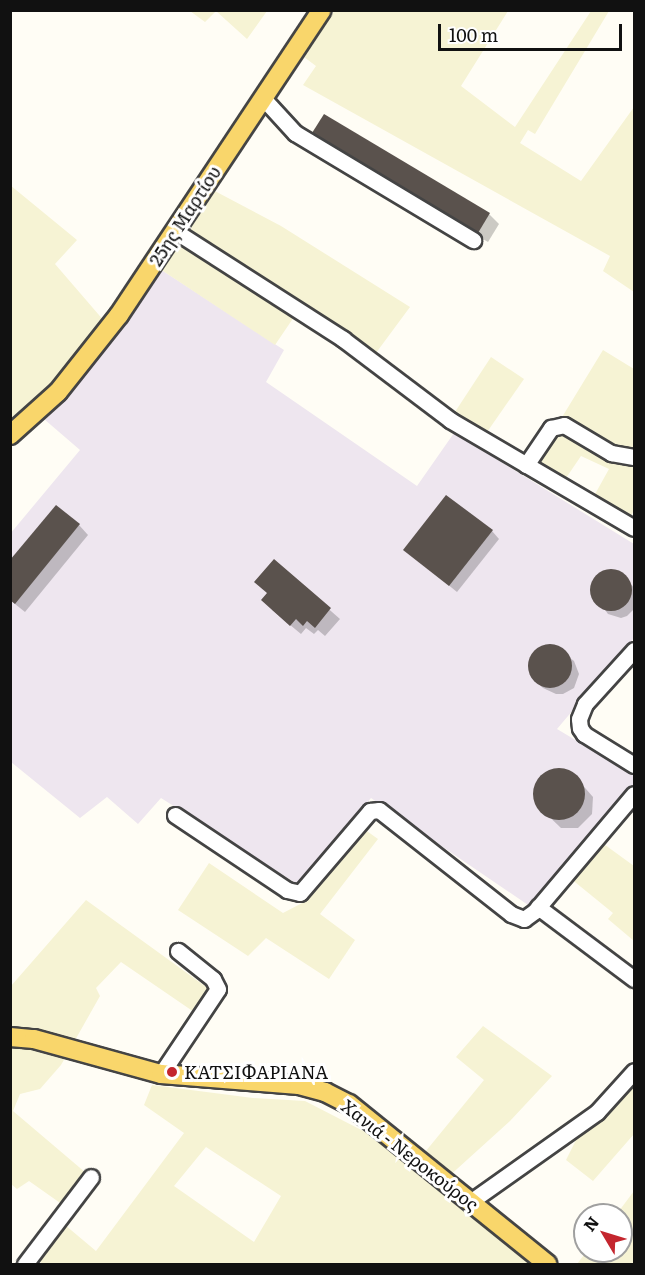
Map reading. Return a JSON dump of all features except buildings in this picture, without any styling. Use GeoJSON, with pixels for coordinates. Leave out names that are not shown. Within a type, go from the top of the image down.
{"type":"FeatureCollection","features":[{"type":"Feature","properties":{"kind":"main road","name":"25ης Μαρτίου"},"geometry":{"type":"LineString","coordinates":[[10,435],[58,392],[113,324],[322,10]]}},
{"type":"Feature","properties":{"kind":"main road","name":"Χανιά - Νεροκούρος"},"geometry":{"type":"LineString","coordinates":[[10,1037],[34,1039],[160,1074],[299,1085],[325,1092],[349,1104],[548,1264]]}},
{"type":"Feature","properties":{"kind":"street"},"geometry":{"type":"LineString","coordinates":[[262,97],[295,134],[473,240]]}},
{"type":"Feature","properties":{"kind":"street"},"geometry":{"type":"LineString","coordinates":[[175,231],[343,339],[450,420],[634,528]]}},
{"type":"Feature","properties":{"kind":"street"},"geometry":{"type":"LineString","coordinates":[[526,465],[546,434],[558,425],[564,425],[611,453],[634,457]]}},
{"type":"Feature","properties":{"kind":"street"},"geometry":{"type":"LineString","coordinates":[[634,650],[585,704],[579,719],[580,728],[584,734],[634,765]]}},
{"type":"Feature","properties":{"kind":"street"},"geometry":{"type":"LineString","coordinates":[[176,815],[287,890],[300,893],[305,891],[370,811],[379,810],[518,918],[529,917],[634,794]]}},
{"type":"Feature","properties":{"kind":"street"},"geometry":{"type":"LineString","coordinates":[[538,907],[634,979]]}},
{"type":"Feature","properties":{"kind":"street"},"geometry":{"type":"LineString","coordinates":[[160,1074],[217,993],[213,979],[178,951]]}},
{"type":"Feature","properties":{"kind":"street"},"geometry":{"type":"LineString","coordinates":[[470,1202],[597,1112],[634,1071]]}},
{"type":"Feature","properties":{"kind":"street"},"geometry":{"type":"LineString","coordinates":[[25,1264],[91,1178]]}},
{"type":"Feature","properties":{"kind":"shaded area"},"geometry":{"type":"Polygon","coordinates":[[[190,11],[216,11],[205,22],[190,11]]]}},
{"type":"Feature","properties":{"kind":"shaded area"},"geometry":{"type":"Polygon","coordinates":[[[216,11],[267,11],[247,39],[216,11]]]}},
{"type":"Feature","properties":{"kind":"shaded area"},"geometry":{"type":"Polygon","coordinates":[[[334,11],[508,11],[461,86],[515,127],[591,11],[609,11],[535,134],[528,130],[520,143],[581,181],[634,107],[634,292],[603,271],[610,256],[303,85],[316,66],[304,57],[334,11]]]}},
{"type":"Feature","properties":{"kind":"shaded area"},"geometry":{"type":"Polygon","coordinates":[[[10,185],[77,240],[55,264],[105,322],[30,407],[10,423],[10,185]]]}},
{"type":"Feature","properties":{"kind":"shaded area"},"geometry":{"type":"Polygon","coordinates":[[[211,189],[281,226],[410,307],[373,357],[343,334],[334,343],[294,317],[275,345],[160,269],[211,189]]]}},
{"type":"Feature","properties":{"kind":"shaded area"},"geometry":{"type":"Polygon","coordinates":[[[154,265],[284,350],[266,382],[417,486],[454,433],[634,544],[634,638],[557,729],[634,775],[634,785],[531,907],[371,798],[299,885],[161,798],[138,824],[107,797],[80,818],[11,762],[10,534],[80,450],[37,413],[154,265]]]}},
{"type":"Feature","properties":{"kind":"shaded area"},"geometry":{"type":"Polygon","coordinates":[[[603,350],[634,369],[634,510],[630,518],[594,496],[609,469],[581,456],[564,481],[534,463],[603,350]]]}},
{"type":"Feature","properties":{"kind":"shaded area"},"geometry":{"type":"Polygon","coordinates":[[[491,357],[524,379],[485,435],[453,415],[491,357]]]}},
{"type":"Feature","properties":{"kind":"shaded area"},"geometry":{"type":"Polygon","coordinates":[[[364,829],[378,839],[320,914],[355,940],[329,979],[266,938],[248,956],[178,910],[209,863],[283,913],[306,901],[364,829]]]}},
{"type":"Feature","properties":{"kind":"shaded area"},"geometry":{"type":"Polygon","coordinates":[[[601,842],[634,866],[634,941],[608,919],[613,913],[570,878],[601,842]]]}},
{"type":"Feature","properties":{"kind":"shaded area"},"geometry":{"type":"Polygon","coordinates":[[[86,900],[209,989],[194,1012],[121,962],[96,988],[100,996],[61,1065],[40,1089],[20,1094],[13,1111],[86,1173],[63,1205],[29,1181],[17,1189],[11,1184],[11,986],[86,900]]]}},
{"type":"Feature","properties":{"kind":"shaded area"},"geometry":{"type":"Polygon","coordinates":[[[483,1026],[552,1076],[510,1121],[436,1188],[531,1264],[43,1264],[36,1259],[65,1225],[96,1251],[184,1133],[144,1105],[152,1085],[253,1098],[305,1101],[373,1136],[412,1168],[484,1080],[456,1057],[483,1026]],[[206,1147],[174,1186],[254,1242],[281,1196],[206,1147]]]}},
{"type":"Feature","properties":{"kind":"shaded area"},"geometry":{"type":"Polygon","coordinates":[[[634,1081],[634,1134],[593,1181],[566,1160],[582,1128],[608,1112],[634,1081]]]}},
{"type":"Feature","properties":{"kind":"shaded area"},"geometry":{"type":"Polygon","coordinates":[[[634,1191],[634,1264],[577,1264],[633,1263],[633,1203],[625,1203],[634,1191]]]}},
{"type":"Feature","properties":{"kind":"place","name":"ΚΑΤΣΙΦΑΡΙΑΝΑ"},"geometry":{"type":"Point","coordinates":[172,1072]}}]}
